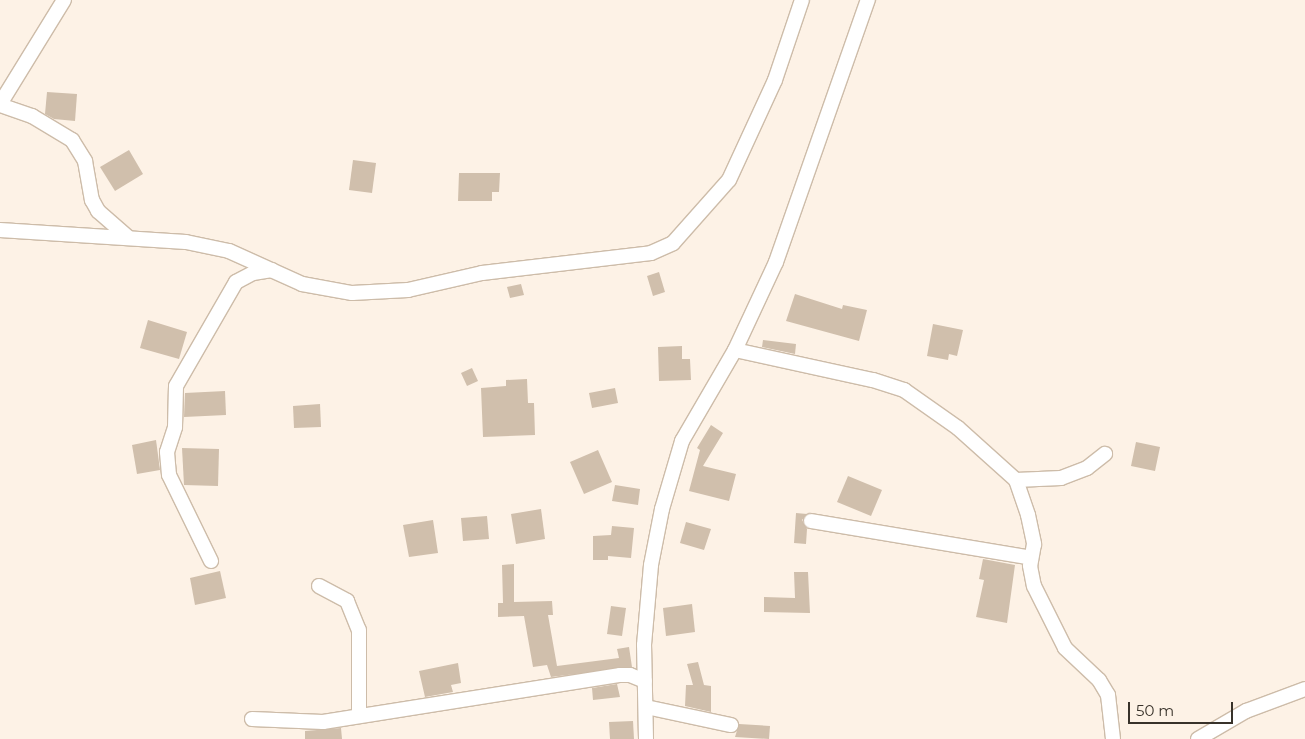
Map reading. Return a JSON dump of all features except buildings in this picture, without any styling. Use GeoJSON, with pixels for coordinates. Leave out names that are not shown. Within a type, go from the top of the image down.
{"type":"FeatureCollection","features":[{"type":"Feature","properties":{"kind":"street"},"geometry":{"type":"LineString","coordinates":[[64,0],[0,105],[32,116],[72,140],[82,151],[95,206],[129,238]]}},
{"type":"Feature","properties":{"kind":"street"},"geometry":{"type":"LineString","coordinates":[[0,230],[186,242],[229,252],[302,284],[352,293],[408,290],[482,273],[651,253],[673,243],[729,180],[775,80],[802,0]]}},
{"type":"Feature","properties":{"kind":"street"},"geometry":{"type":"LineString","coordinates":[[646,739],[644,645],[649,585],[662,509],[682,441],[735,350],[776,262],[868,0]]}},
{"type":"Feature","properties":{"kind":"street"},"geometry":{"type":"LineString","coordinates":[[211,561],[169,475],[167,452],[175,427],[176,386],[236,282],[253,273],[272,270]]}},
{"type":"Feature","properties":{"kind":"street"},"geometry":{"type":"LineString","coordinates":[[735,350],[873,380],[904,390],[951,422],[1016,480],[1028,515],[1034,544],[1031,558],[1034,586],[1065,648],[1099,680],[1108,695],[1113,739]]}},
{"type":"Feature","properties":{"kind":"street"},"geometry":{"type":"LineString","coordinates":[[1016,480],[1061,478],[1087,468],[1105,454]]}},
{"type":"Feature","properties":{"kind":"street"},"geometry":{"type":"LineString","coordinates":[[811,520],[1031,558]]}},
{"type":"Feature","properties":{"kind":"street"},"geometry":{"type":"LineString","coordinates":[[319,586],[347,600],[359,630],[359,716]]}},
{"type":"Feature","properties":{"kind":"street"},"geometry":{"type":"LineString","coordinates":[[252,719],[322,722],[620,675],[630,674],[645,681]]}},
{"type":"Feature","properties":{"kind":"street"},"geometry":{"type":"LineString","coordinates":[[1198,739],[1246,711],[1305,689]]}},
{"type":"Feature","properties":{"kind":"street"},"geometry":{"type":"LineString","coordinates":[[646,707],[731,725]]}}]}
